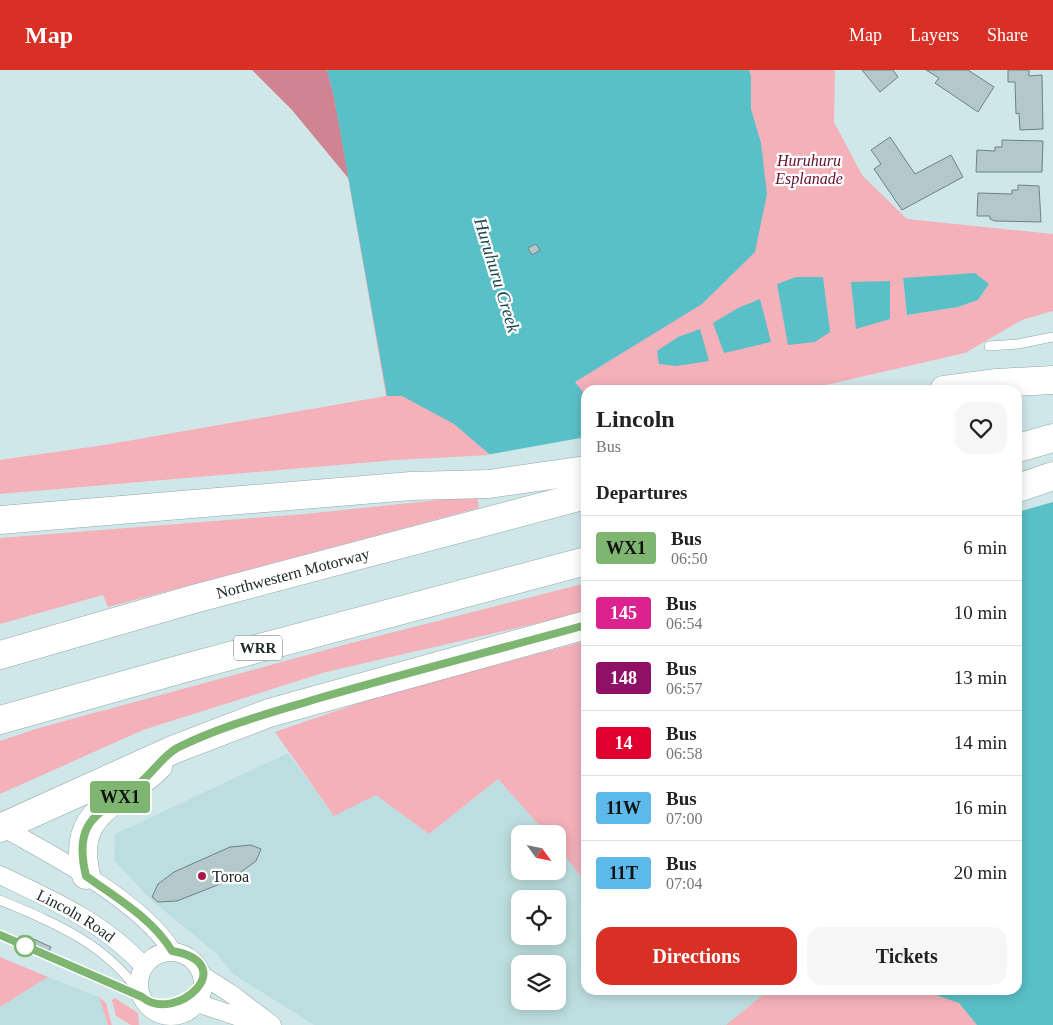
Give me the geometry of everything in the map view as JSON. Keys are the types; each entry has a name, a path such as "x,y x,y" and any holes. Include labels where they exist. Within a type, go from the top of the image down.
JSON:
{"highway":[{"path":"982,385 1053,381"},
{"path":"1022,390 1053,381"},
{"path":"1022,447 1053,438"},
{"path":"0,520 411,486 489,484 581,471"},
{"path":"1022,487 1053,476"},
{"name":"Northwestern Motorway","path":"0,655 194,599 581,496"},
{"name":"WRR","path":"0,720 185,668 581,562"},
{"path":"1,828 175,749 269,713 581,626"},
{"path":"86,876 81,848 86,830 95,816 140,783 175,749"}],"street":[{"name":"Lincoln Road","path":"1,828 86,876 148,922 166,941 172,951"},
{"name":"Lincoln Road","path":"0,875 97,924 117,939 144,966"},
{"path":"151,1025 139,979 144,966 156,955 172,951 191,958 199,967 203,976 204,986 190,1013"},
{"path":"203,976 230,993 272,1025"},
{"path":"144,1000 156,1012 164,1015 190,1013 263,1025"}],"lane":[{"path":"990,346 1018,344 1053,337"},
{"name":"Lincoln Road","path":"0,900 52,922 98,949 123,970 144,1000"},
{"path":"0,935 144,1000"}],"shaded area":[{"path":"252,70 327,70 334,97 349,179 292,110"},
{"path":"288,753 334,816 376,795 429,834 498,779 539,825 511,825 511,880 566,880 566,857 581,877 581,995 763,995 726,1025 314,1025 233,974 216,953 152,901 114,860 115,834"},
{"path":"48,977 99,997 108,1025 0,1025 0,1007"}],"green space":[{"path":"327,70 490,455 396,460 0,494 0,460 104,445 386,396 334,97"},
{"name":"Huruhuru Esplanade","path":"472,70 835,70 834,122 862,175 907,219 1053,234 1053,311 1022,320 965,353 826,385 581,385 581,390 574,382","holes":["903,278 989,284 978,300 958,307 907,315"]},
{"path":"477,496 479,508 108,607 103,595 0,624 0,538 305,514"},
{"path":"581,584 581,613 326,672 143,730 0,794 0,741 39,728 351,643"},
{"path":"581,642 581,877 566,857 566,825 539,825 498,779 429,834 376,795 334,816 275,732 385,694"},
{"path":"0,957 48,977 0,1007"},
{"path":"1022,994 1053,1025 726,1025 763,995"},
{"path":"99,997 106,1003 112,1025 108,1025"},
{"path":"115,998 138,1013 139,1025 131,1025 116,1016 112,1000"}],"water":[{"name":"Huruhuru Creek","path":"327,70 749,70 751,76 751,109 761,143 767,194 755,252 702,304 575,382 581,390 581,554 535,493 454,424 402,396 387,396 334,97"},
{"path":"975,273 989,284 978,300 958,307 907,315 903,278"},
{"path":"796,277 823,277 830,332 815,342 788,345 777,284"},
{"path":"890,281 890,319 856,329 851,282"},
{"path":"760,299 771,342 724,353 713,323 738,308"},
{"path":"700,329 709,361 677,366 659,364 657,351 678,337"},
{"path":"1053,502 1053,1025 977,1025 959,1003 936,995 1022,995 1022,511"}],"pier":[{"path":"581,438 581,558 532,494 486,455"}],"building":[{"path":"862,70 893,70 898,77 880,92"},
{"path":"926,70 968,70 994,87 978,112 935,83 939,78"},
{"path":"1008,70 1029,70 1029,76 1042,75 1043,129 1020,130 1019,113 1016,114 1015,82 1008,82"},
{"path":"890,137 915,174 951,155 963,177 902,210 874,169 881,164 871,150"},
{"path":"1002,140 1043,141 1042,172 976,172 977,150 995,151 995,147 1002,147"},
{"path":"1018,185 1039,186 1041,222 995,221 990,219 990,216 977,216 978,193 1012,194 1012,190 1018,190"},
{"path":"536,244 540,250 532,255 528,248"},
{"name":"Toroa","path":"251,845 261,849 256,861 230,880 177,901 158,902 152,897 158,884 174,872 230,847"},
{"path":"29,937 51,947 48,953 26,943"}],"bus line":[{"name":"WX1","path":"0,935 142,997 150,1008 156,1012 173,1016 190,1010 197,1003 204,986 203,976 196,962 182,953 172,951 166,941 148,922 86,876 81,848 86,830 95,816 140,783 175,749 224,729 269,713 581,626"}],"place":[{"name":"Toroa","path":"202,876"}]}
